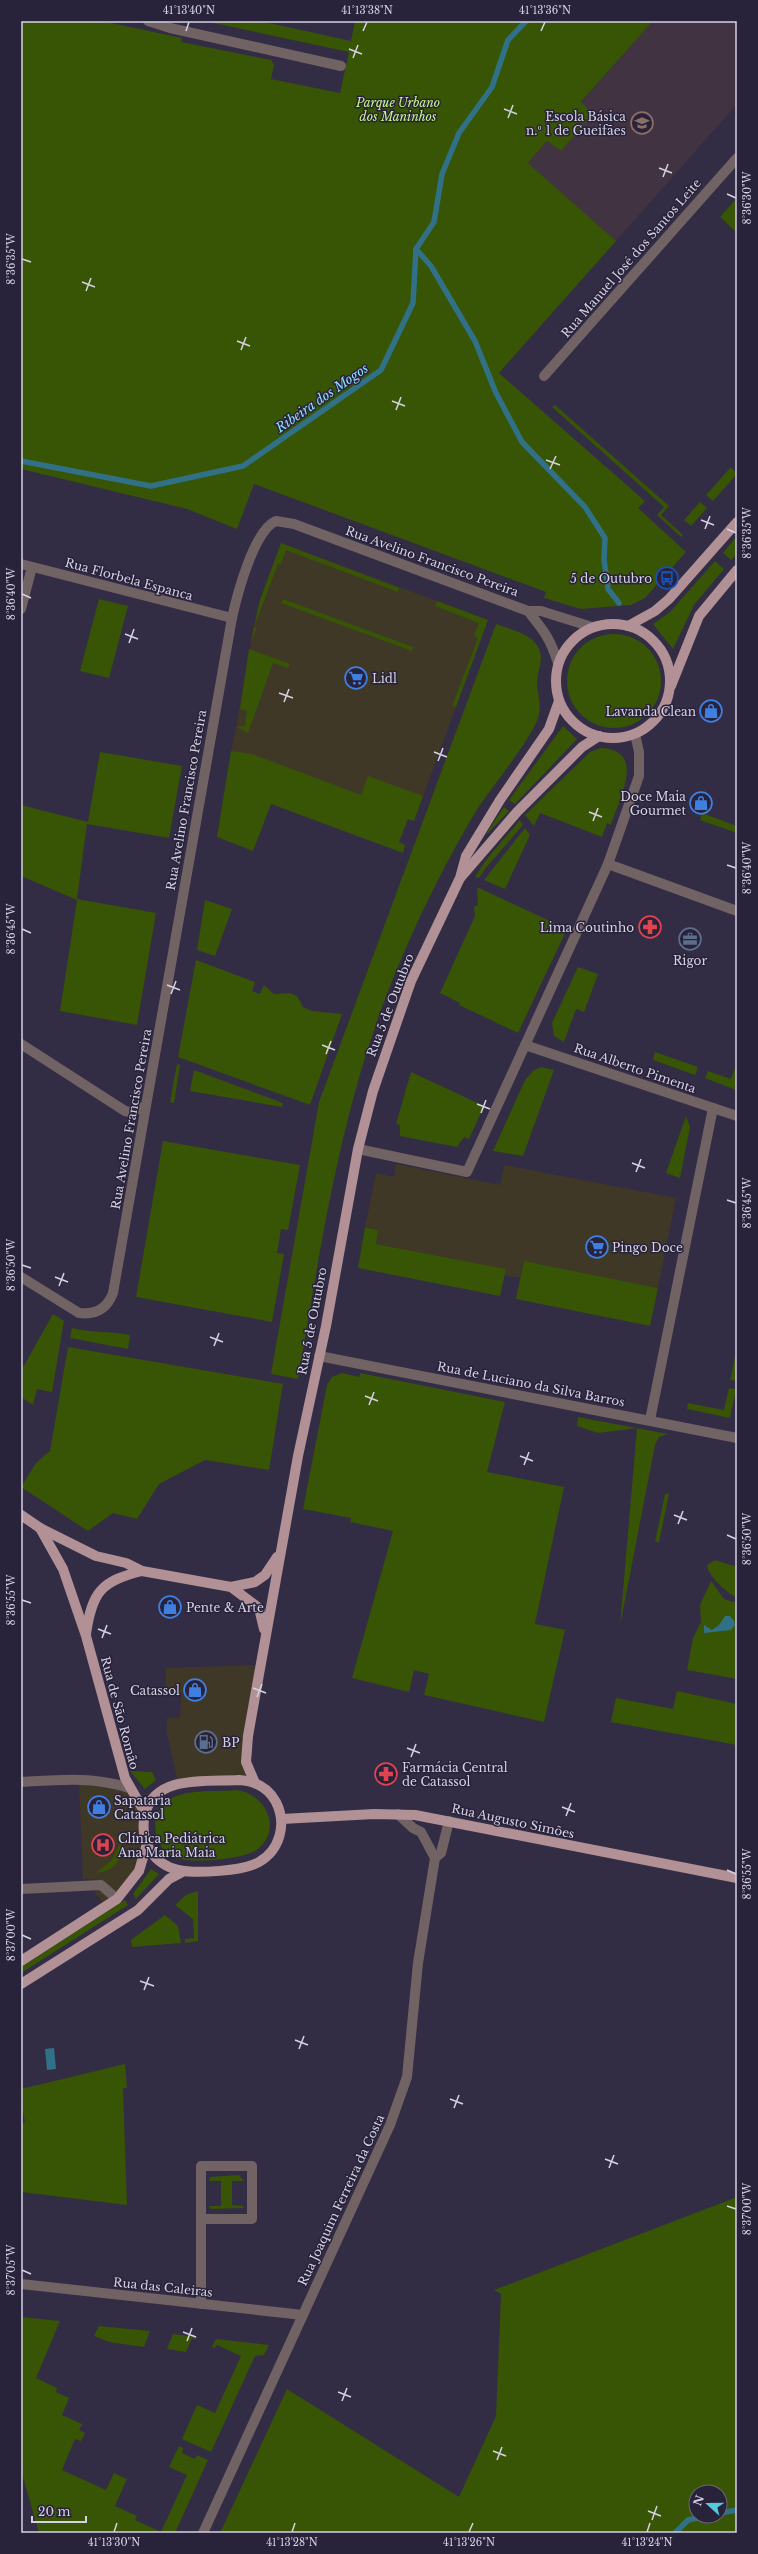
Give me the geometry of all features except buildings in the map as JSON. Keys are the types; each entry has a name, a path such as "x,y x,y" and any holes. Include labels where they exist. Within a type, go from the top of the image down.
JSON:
{"main road":[{"path":"628,626 655,611 666,602 737,522"},
{"name":"Rua 5 de Outubro","path":"668,695 670,677 662,652 648,636 628,626 610,624 592,627 571,641 558,663 556,682 559,701 574,723 599,736 617,738 635,734 652,723 664,707 699,616 737,570"},
{"name":"Rua 5 de Outubro","path":"255,1783 248,1768 246,1748 279,1554 319,1356 358,1149 373,1091 397,1017 426,946 460,878 466,856 500,800 549,729 559,701"},
{"name":"Rua 5 de Outubro","path":"460,878 517,812 582,747 599,736"},
{"name":"Rua de São Romão","path":"21,1515 40,1528 63,1569 86,1636 121,1765 129,1788 145,1812"},
{"path":"40,1528 96,1556 126,1563 142,1571 231,1587 254,1582 265,1576 279,1554"},
{"path":"86,1636 91,1607 97,1593 114,1579 142,1571"},
{"path":"231,1587 251,1600 259,1608 263,1622 264,1643"},
{"path":"239,1780 255,1783 275,1800 282,1819 281,1834 276,1844 259,1863 243,1868 184,1871 166,1866 159,1861 147,1844 143,1822 145,1812 158,1792 170,1786 186,1783 239,1780"},
{"name":"Rua Augusto Simões","path":"282,1819 398,1814 449,1821 737,1878"},
{"path":"21,1961 117,1899 139,1871 147,1844"},
{"path":"21,1984 138,1910 169,1879 184,1871"}],"street":[{"path":"148,21 161,22 170,28 341,66"},
{"name":"Rua Manuel José dos Santos Leite","path":"544,376 737,158"},
{"name":"Rua Avelino Francisco Pereira","path":"21,1277 79,1313 88,1314 103,1309 111,1299 232,618 256,544 269,525 276,521 294,524 528,611 541,611 592,627"},
{"name":"Rua Florbela Espanca","path":"21,564 232,618"},
{"path":"21,609 32,567"},
{"name":"Rua Avelino Francisco Pereira","path":"528,611 551,640 558,663"},
{"path":"358,1149 467,1172 608,864 639,776 639,752 635,734"},
{"path":"608,864 737,912"},
{"path":"21,1044 125,1111 130,1112 146,1106"},
{"name":"Rua Alberto Pimenta","path":"525,1045 737,1116"},
{"path":"650,1420 713,1108"},
{"name":"Rua de Luciano da Silva Barros","path":"319,1356 737,1438"},
{"path":"21,1782 91,1780 118,1784 129,1788"},
{"path":"398,1814 413,1828 421,1832 435,1858"},
{"name":"Rua Joaquim Ferreira da Costa","path":"203,2533 403,2093 409,2061 419,1956 435,1858 441,1853 449,1821"},
{"path":"21,1889 101,1885 117,1899"},
{"path":"201,2219 252,2219 252,2166 201,2166 201,2219 201,2304"},
{"name":"Rua das Caleiras","path":"21,2284 303,2315"}],"shaded area":[{"name":"Escola Básica n.º 1 de Gueifães","path":"653,21 737,21 737,104 616,241 528,163"},
{"name":"Lidl","path":"281,543 488,620 414,821 231,754 257,610"},
{"path":"396,1164 500,1185 504,1165 676,1198 658,1288 524,1261 521,1278 504,1275 505,1269 376,1244 378,1230 365,1227 376,1173 394,1177"},
{"path":"259,1665 244,1748 252,1780 178,1783 167,1733 167,1718 180,1718 181,1694 166,1694 166,1668"},
{"path":"79,1782 128,1789 142,1812 144,1842 138,1870 104,1905 95,1892 94,1879 83,1879"}],"green space":[{"name":"Parque Urbano dos Maninhos","path":"21,21 102,21 182,38 181,42 271,60 274,64 271,79 340,93 349,52 204,21 260,21 351,41 355,21 653,21 581,102 593,114 561,151 547,141 528,163 616,241 499,373 645,501 638,508 686,552 645,598 631,605 581,609 544,598 546,592 254,484 237,529 187,509 21,469"},
{"path":"737,198 737,233 720,217"},
{"path":"555,405 669,506 661,515 683,535 681,537 657,515 664,507 552,407"},
{"path":"731,467 737,474 713,501 706,495"},
{"path":"700,502 707,508 691,526 684,520"},
{"path":"737,536 737,554 731,560 723,553"},
{"path":"281,543 399,588 398,592 286,550 281,564 278,564 254,627 260,600"},
{"path":"715,561 724,569 694,605 673,649 653,624 670,612"},
{"path":"99,599 128,606 109,678 80,671"},
{"path":"283,599 413,647 412,651 281,603"},
{"path":"437,601 488,620 456,707 452,706 478,638 474,636 479,623 435,606"},
{"path":"496,624 526,635 537,645 541,660 537,678 540,703 539,714 522,746 478,808 457,844 428,900 402,957 364,1060 350,1112 326,1218 298,1379 271,1374 319,1102"},
{"path":"254,627 257,628 251,641"},
{"path":"614,634 632,637 647,648 658,663 661,681 658,699 647,714 632,725 614,728 596,725 581,714 570,699 567,681 570,663 581,648 596,637"},
{"path":"249,649 290,664 288,668 273,663 248,733 237,727 245,726 247,711 240,709"},
{"path":"563,726 577,739 515,804 509,800"},
{"path":"601,748 615,751 623,757 626,766 626,778 619,802 611,825 607,823 602,837 540,813 534,826 525,815 590,752"},
{"path":"231,751 252,754 361,795 368,776 423,796 414,821 408,819 399,842 405,845 403,853 271,804 253,851 217,837"},
{"path":"100,752 182,766 169,838 87,824 77,899 156,913 137,1025 60,1011 77,900 21,876 21,805 88,822"},
{"path":"504,807 509,811 487,834 487,832"},
{"path":"702,813 737,826 737,833 700,820"},
{"path":"520,820 523,825 479,878 475,877 486,860"},
{"path":"525,828 530,835 505,889 484,880"},
{"path":"477,887 567,929 518,1033 459,1005 460,1003 440,993 475,916 474,907 478,905"},
{"path":"205,900 232,909 215,956 197,950"},
{"path":"196,960 255,982 252,991 260,994 264,985 274,994 290,993 297,996 303,1007 312,1011 342,1014 310,1105 178,1057"},
{"path":"578,967 598,974 584,1012 576,1009 564,1042 554,1036 552,1023"},
{"path":"655,1052 698,1067 695,1075 653,1060"},
{"path":"737,1063 736,1090 705,1078 708,1071 731,1079"},
{"path":"177,1064 180,1065 174,1103 170,1102"},
{"path":"541,1067 554,1070 523,1156 493,1151 525,1080 533,1071"},
{"path":"194,1070 283,1103 282,1107 190,1091"},
{"path":"411,1072 484,1106 469,1139 464,1137 457,1147 400,1136 400,1125 396,1124"},
{"path":"686,1116 690,1127 680,1178 666,1173"},
{"path":"163,1141 300,1165 288,1230 281,1229 277,1253 284,1254 272,1322 136,1297"},
{"path":"365,1227 378,1230 376,1244 506,1269 500,1296 358,1268"},
{"path":"524,1261 658,1288 650,1326 516,1299"},
{"path":"53,1314 64,1321 52,1392 37,1389 33,1405 21,1397 21,1371"},
{"path":"72,1328 130,1335 128,1349 70,1338"},
{"path":"68,1347 283,1384 269,1470 205,1460 159,1484 137,1519 113,1513 88,1531 21,1487 36,1463 50,1451"},
{"path":"737,1347 737,1381 730,1380"},
{"path":"342,1373 359,1377 360,1373 505,1402 487,1472 564,1487 535,1624 565,1630 544,1722 424,1695 429,1674 414,1670 409,1692 352,1678 393,1531 350,1522 351,1518 303,1509 327,1385 332,1377"},
{"path":"729,1388 736,1389 730,1418 687,1409 688,1403 724,1410"},
{"path":"578,1417 637,1428 598,1433 577,1426"},
{"path":"637,1428 668,1434 659,1437 655,1445 620,1626"},
{"path":"665,1494 669,1494 659,1542 655,1542"},
{"path":"715,1560 737,1567 737,1598 710,1574 707,1565"},
{"path":"711,1581 724,1599 737,1603 737,1679 687,1670 693,1638 701,1622 700,1605"},
{"path":"677,1691 737,1704 737,1745 611,1722 616,1698 673,1709"},
{"path":"130,1771 152,1772 156,1780 145,1789"},
{"path":"236,1790 255,1798 262,1804 267,1813 270,1822 269,1831 265,1841 258,1849 232,1858 198,1861 175,1857 167,1853 161,1846 156,1832 156,1817 161,1807 169,1800 179,1795 202,1791"},
{"path":"121,1841 121,1854 117,1863 108,1870 96,1873 112,1860"},
{"path":"151,1869 159,1874 136,1899 133,1894"},
{"path":"198,1891 198,1941 185,1943 185,1939 194,1938 193,1919 175,1905 186,1895"},
{"path":"125,1900 128,1905 21,1973 21,1967"},
{"path":"165,1915 178,1926 181,1943 132,1947 131,1940"},
{"path":"125,2064 127,2088 123,2088 127,2205 21,2192 21,2125 25,2122 21,2102 21,2089"},
{"path":"239,2175 244,2181 232,2181 232,2205 244,2206 243,2208 211,2209 209,2206 221,2206 221,2181 209,2181 210,2177"},
{"path":"737,2197 737,2533 220,2533 287,2389 459,2497 496,2416 501,2294 494,2290"},
{"path":"21,2317 60,2321 36,2378 57,2388 56,2392 69,2398 62,2415 82,2424 79,2430 85,2433 81,2441 75,2439 62,2470 106,2490 114,2473 127,2479 115,2506 137,2516 135,2520 161,2532 187,2475 169,2467 179,2446 183,2448 182,2453 195,2459 197,2455 208,2460 175,2533 39,2533 21,2470"},
{"path":"99,2326 150,2331 144,2347 109,2342 94,2336"},
{"path":"173,2334 198,2337 195,2339 192,2338 186,2352 167,2349"},
{"path":"216,2339 269,2345 264,2355 255,2356 211,2452 182,2439 197,2405 215,2413 241,2356 217,2345 215,2348 212,2347"}],"water":[{"path":"725,1616 730,1616 734,1621 735,1625 731,1630 704,1633 704,1625 712,1630 719,1625"},
{"path":"54,2048 56,2069 47,2070 45,2049"}],"waterway":[{"name":"Ribeira dos Mogos","path":"21,461 151,486 243,466 381,370 413,303 416,249 434,222 442,174 459,133 492,87 508,40 526,21"},
{"path":"416,249 431,266 475,341 496,393 522,442 585,507 605,538 604,559 608,589 619,603"},
{"path":"728,2512 737,2510"},
{"path":"675,2533 688,2520"}],"place":[{"name":"Escola Básica n.º 1 de Gueifães","path":"642,123"},
{"name":"5 de Outubro","path":"667,578"},
{"name":"Lidl","path":"356,678"},
{"name":"Lavanda Clean","path":"711,711"},
{"name":"Doce Maia Gourmet","path":"701,803"},
{"name":"Lima Coutinho","path":"650,927"},
{"name":"Rigor","path":"690,939"},
{"name":"Pingo Doce","path":"597,1247"},
{"name":"Pente & Arte","path":"170,1607"},
{"name":"Catassol","path":"195,1690"},
{"name":"BP","path":"206,1742"},
{"name":"Farmácia Central de Catassol","path":"386,1774"},
{"name":"Sapataria Catassol","path":"99,1807"},
{"name":"Clínica Pediátrica Ana Maria Maia","path":"103,1845"}]}
